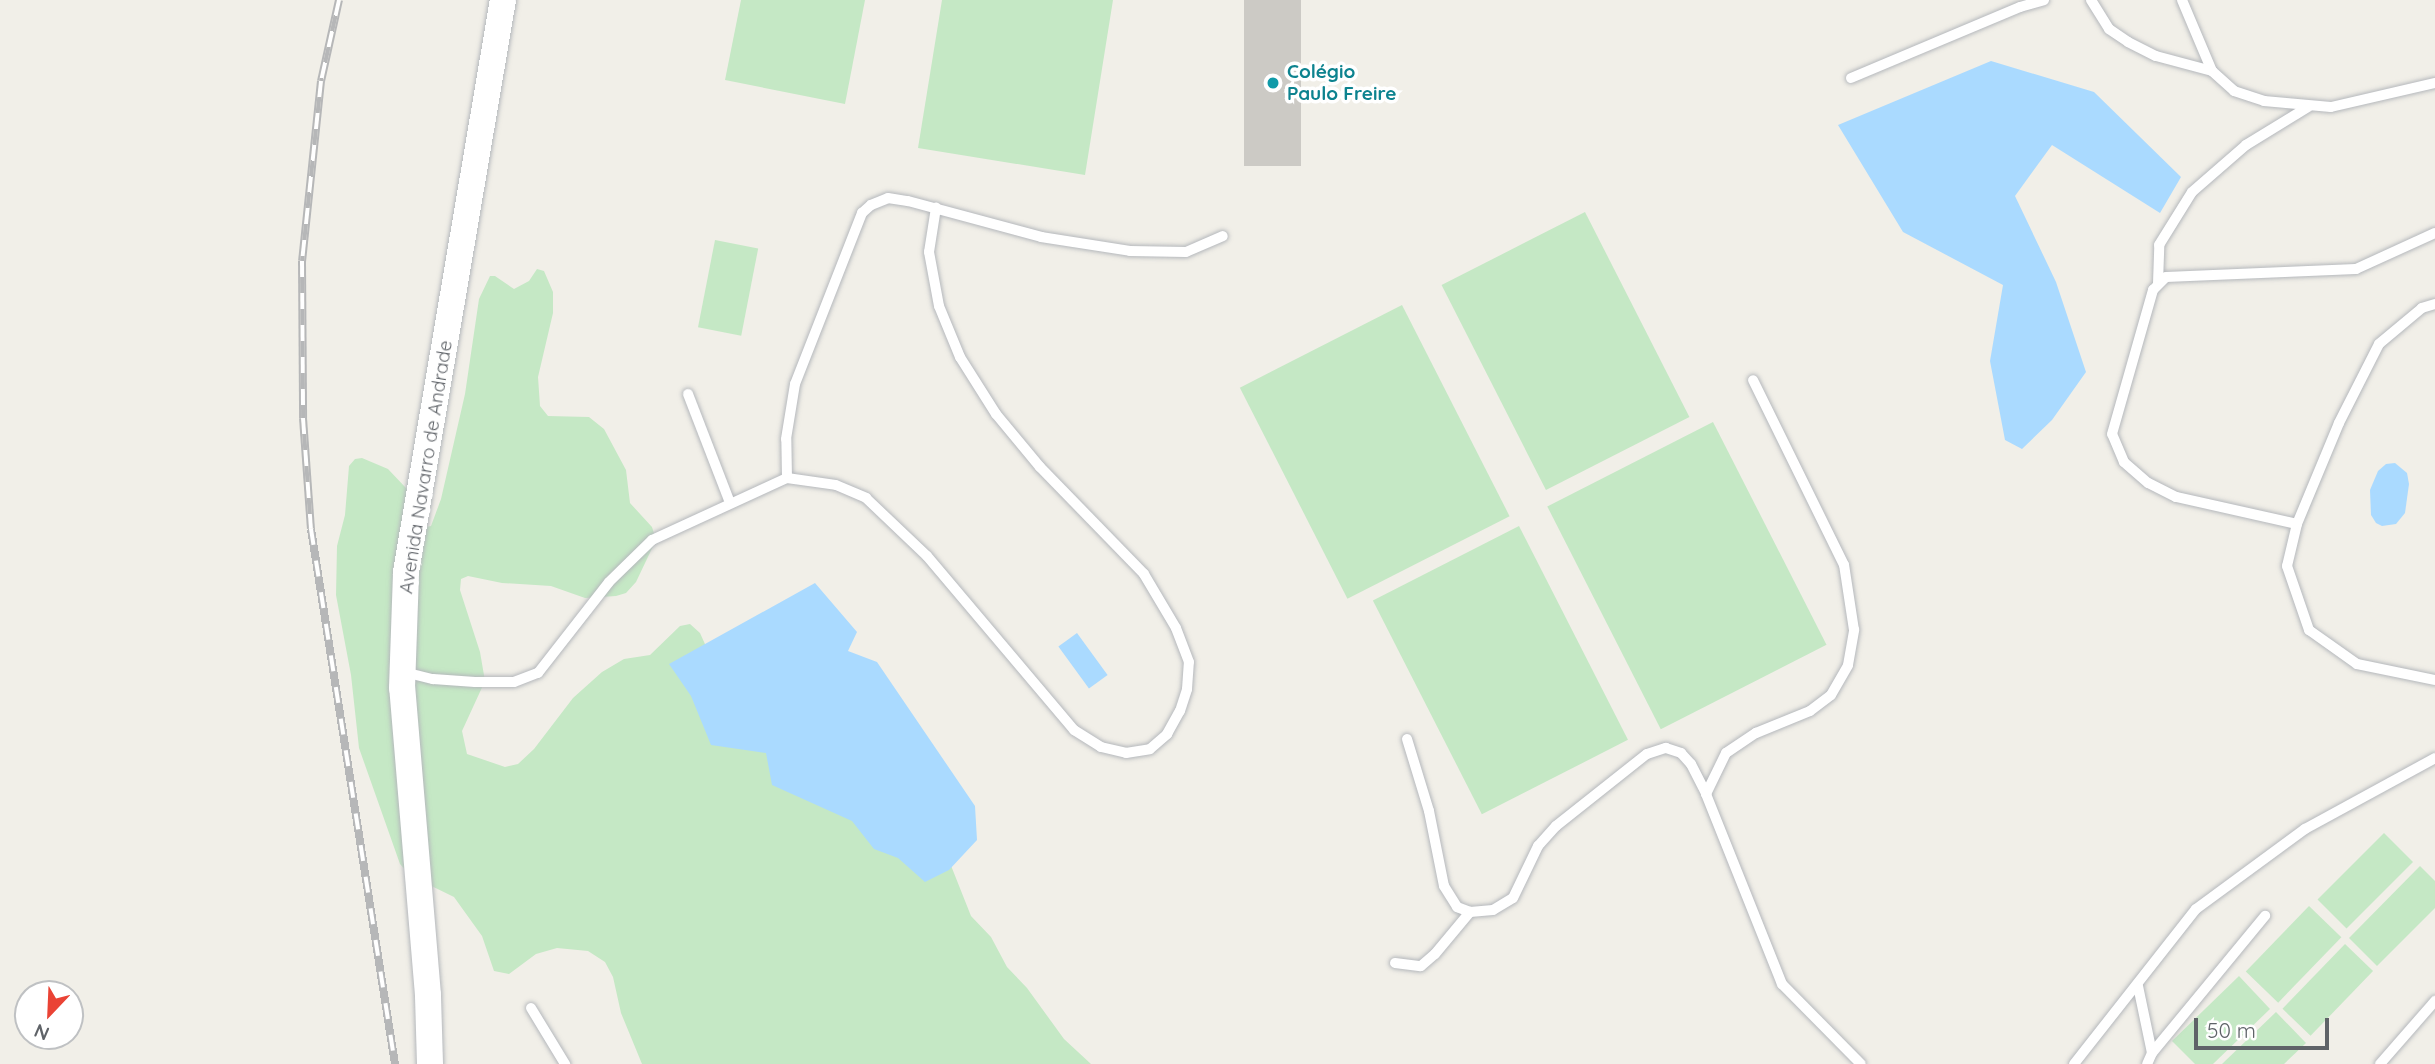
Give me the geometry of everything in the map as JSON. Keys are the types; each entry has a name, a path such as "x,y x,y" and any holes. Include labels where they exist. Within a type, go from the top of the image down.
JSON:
{"street":[{"name":"Avenida Navarro de Andrade","path":"430,1064 428,995 402,672 406,572 503,0"}],"lane":[{"path":"1851,78 2020,6 2044,0"},
{"path":"2091,0 2109,29 2128,42 2167,60 2212,71"},
{"path":"2182,0 2212,71 2234,91 2264,101 2331,107 2435,83"},
{"path":"2158,283 2159,244 2192,192 2246,145 2308,107"},
{"path":"787,478 786,439 795,383 862,213 871,205 888,198 936,208 1041,237 1130,251 1186,252 1223,236"},
{"path":"402,672 433,680 475,682 514,682 538,673 609,582 652,540 787,478 836,485 866,498 927,556 1074,730 1101,747 1126,753 1150,749 1167,734 1180,711 1187,689 1189,662 1176,628 1144,574 1040,467 996,414 960,357 939,306 929,252 936,208"},
{"path":"2297,524 2176,496 2148,483 2124,462 2112,434 2153,290 2166,277 2356,269 2435,233"},
{"path":"2435,304 2422,308 2379,344 2339,423 2297,524 2287,566 2309,629 2357,664 2435,680"},
{"path":"1706,794 1726,753 1756,733 1810,711 1831,695 1848,665 1854,630 1843,565 1753,380"},
{"path":"688,394 730,503"},
{"path":"1407,739 1429,811 1444,886 1457,907 1470,912 1493,910 1513,898 1538,846 1556,826 1647,754 1667,748 1681,752 1691,764 1706,794 1782,984 1861,1064"},
{"path":"2074,1064 2196,909 2305,829 2435,758"},
{"path":"1395,962 1421,966 1435,954 1470,912"},
{"path":"2147,1064 2152,1053 2264,916"},
{"path":"2138,986 2152,1053"},
{"path":"2380,1064 2435,1001"},
{"path":"531,1008 565,1064"}],"green space":[{"path":"741,0 865,0 845,104 725,80"},
{"path":"942,0 1113,0 1085,175 918,148"},
{"path":"1585,212 1689,417 1546,490 1442,285"},
{"path":"715,240 758,248 741,336 698,327"},
{"path":"537,269 544,271 553,292 553,313 538,377 540,406 548,416 589,417 604,429 626,470 630,503 652,527 656,540 636,582 626,593 616,596 585,598 551,586 502,583 468,576 461,579 460,590 480,652 485,681 462,731 467,754 505,767 518,764 534,749 573,698 602,672 624,659 650,655 680,626 690,624 700,633 718,673 948,858 971,916 991,937 1007,967 1027,988 1064,1039 1091,1064 642,1064 621,1013 613,977 605,962 588,951 557,948 536,954 509,974 494,971 482,936 454,897 411,876 400,864 359,748 351,675 336,595 337,546 345,515 349,466 355,459 362,458 388,469 406,488 421,522 426,527 431,526 441,499 465,394 479,299 490,276 495,276 514,289 529,281"},
{"path":"1402,305 1510,516 1347,599 1240,388"},
{"path":"1713,422 1826,645 1661,729 1547,506"},
{"path":"1519,526 1628,740 1482,814 1373,600"},
{"path":"2384,833 2413,862 2347,928 2318,899"},
{"path":"2420,866 2435,881 2435,908 2377,966 2349,938"},
{"path":"2309,906 2341,937 2278,1003 2246,971"},
{"path":"2345,944 2373,971 2311,1036 2282,1009"},
{"path":"2239,976 2270,1009 2213,1064 2195,1064 2172,1041"},
{"path":"2276,1012 2306,1043 2284,1064 2222,1064"}],"water":[{"path":"1991,61 2094,92 2181,177 2160,213 2052,145 2015,196 2056,282 2086,372 2052,420 2022,449 2005,440 1990,361 2003,285 1903,232 1838,125"},
{"path":"2395,463 2407,473 2409,484 2405,513 2396,524 2382,526 2376,523 2371,515 2370,490 2378,471 2386,464"},
{"path":"815,583 857,632 848,651 877,662 975,806 977,840 949,870 925,882 898,858 874,849 852,821 772,785 766,753 711,745 691,696 669,664"},
{"path":"1077,633 1108,675 1089,689 1058,647"}],"building":[{"name":"Colégio Paulo Freire","path":"1244,0 1301,0 1301,166 1244,166"}],"railway":[{"path":"339,0 321,81 302,261 303,418 311,529 395,1064"}],"place":[{"name":"Colégio Paulo Freire","path":"1273,83"}]}
